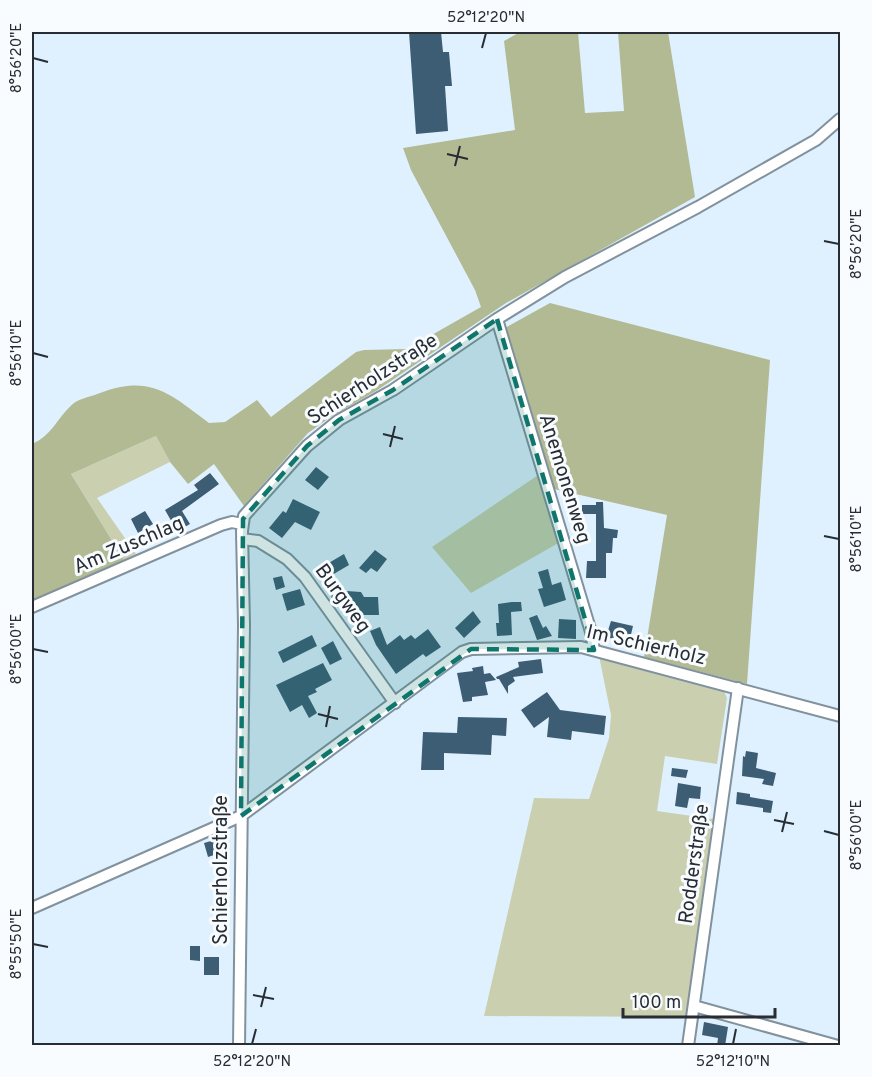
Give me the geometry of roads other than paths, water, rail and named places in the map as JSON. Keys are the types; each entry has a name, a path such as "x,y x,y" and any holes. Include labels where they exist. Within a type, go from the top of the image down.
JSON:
{"street":[{"name":"Schierholzstraße","path":"239,1046 244,625 242,524 244,516 307,446 339,420 393,390 497,319 565,277 698,207 816,140 840,119"},
{"name":"Anemonenweg","path":"497,319 591,632 594,650"},
{"name":"Am Zuschlag","path":"32,607 222,525 232,522 242,524"},
{"name":"Burgweg","path":"242,539 258,541 287,559 306,577 395,703"},
{"name":"Im Schierholz","path":"32,908 241,816 462,652 471,649 582,647 840,716"},
{"name":"Rodderstraße","path":"688,1046 738,688"},
{"path":"694,1006 838,1046"}]}
